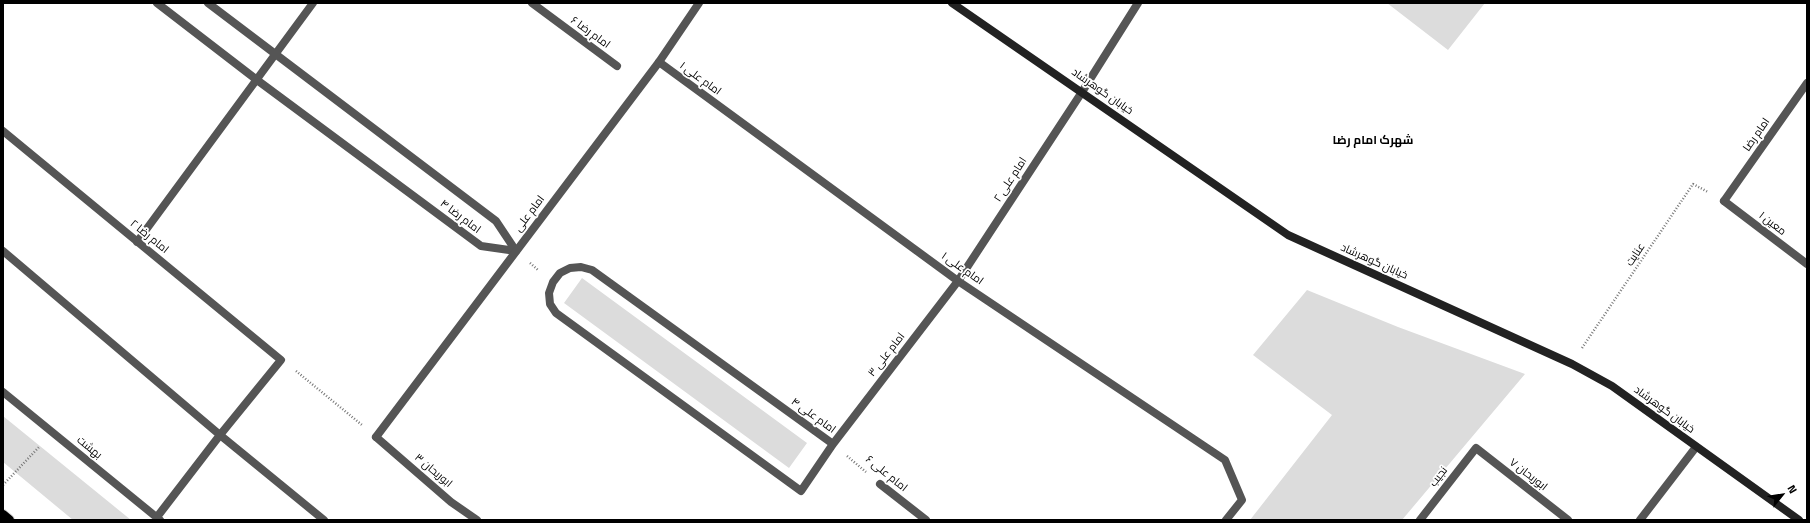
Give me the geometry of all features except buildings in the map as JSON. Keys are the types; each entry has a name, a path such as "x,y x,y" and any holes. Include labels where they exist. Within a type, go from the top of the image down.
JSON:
{"main road":[{"name":"خیابان گوهرشاد","path":"952,3 1288,235 1572,364 1612,386 1799,520"},
{"path":"3,516 9,520"}],"street":[{"name":"امام رضا ۴","path":"157,3 257,80 481,246 516,251"},
{"name":"امام رضا ۴","path":"208,3 496,221 516,251"},
{"path":"137,242 312,3"},
{"name":"امام رضا ۶","path":"532,3 616,66"},
{"name":"امام علی","path":"376,437 659,62 699,3"},
{"name":"امام علی ۲","path":"958,281 1082,92 1138,3"},
{"name":"امام علی ۱","path":"659,62 958,281 1225,460 1242,500 1226,520"},
{"name":"امام رضا","path":"1724,201 1807,83"},
{"name":"امام رضا ۲","path":"3,131 281,360"},
{"name":"معین ۱","path":"1724,201 1807,264"},
{"path":"3,251 220,435 324,520"},
{"name":"امام علی ۴","path":"581,267 592,270 833,444 801,491 556,313 550,304 549,293 553,282 560,273 570,268 581,267"},
{"name":"امام علی ۳","path":"833,444 958,281"},
{"path":"159,519 220,435 281,360"},
{"name":"بهشت","path":"3,392 159,519"},
{"name":"ابوریحان ۳","path":"376,437 451,502 476,520"},
{"path":"1640,520 1696,446"},
{"name":"نجیب","path":"1420,520 1476,448"},
{"name":"ابوریحان ۷","path":"1476,448 1568,520"},
{"name":"امام علی ۶","path":"880,484 926,520"}],"path":[{"name":"عنایت","path":"1572,364 1693,184 1724,201"},
{"path":"516,251 553,282"},
{"path":"281,360 376,437"},
{"path":"3,485 52,432"},
{"name":"امام علی ۶","path":"833,444 880,484"}],"shaded area":[{"path":"1387,3 1485,3 1448,50"},
{"path":"582,278 807,443 789,468 564,303"},
{"path":"1307,290 1398,327 1525,374 1402,520 1250,520 1332,415 1253,355"},
{"path":"3,416 131,520 73,520 3,462"}],"district":[{"name":"شهرک امام رضا","path":"1373,141"}]}
